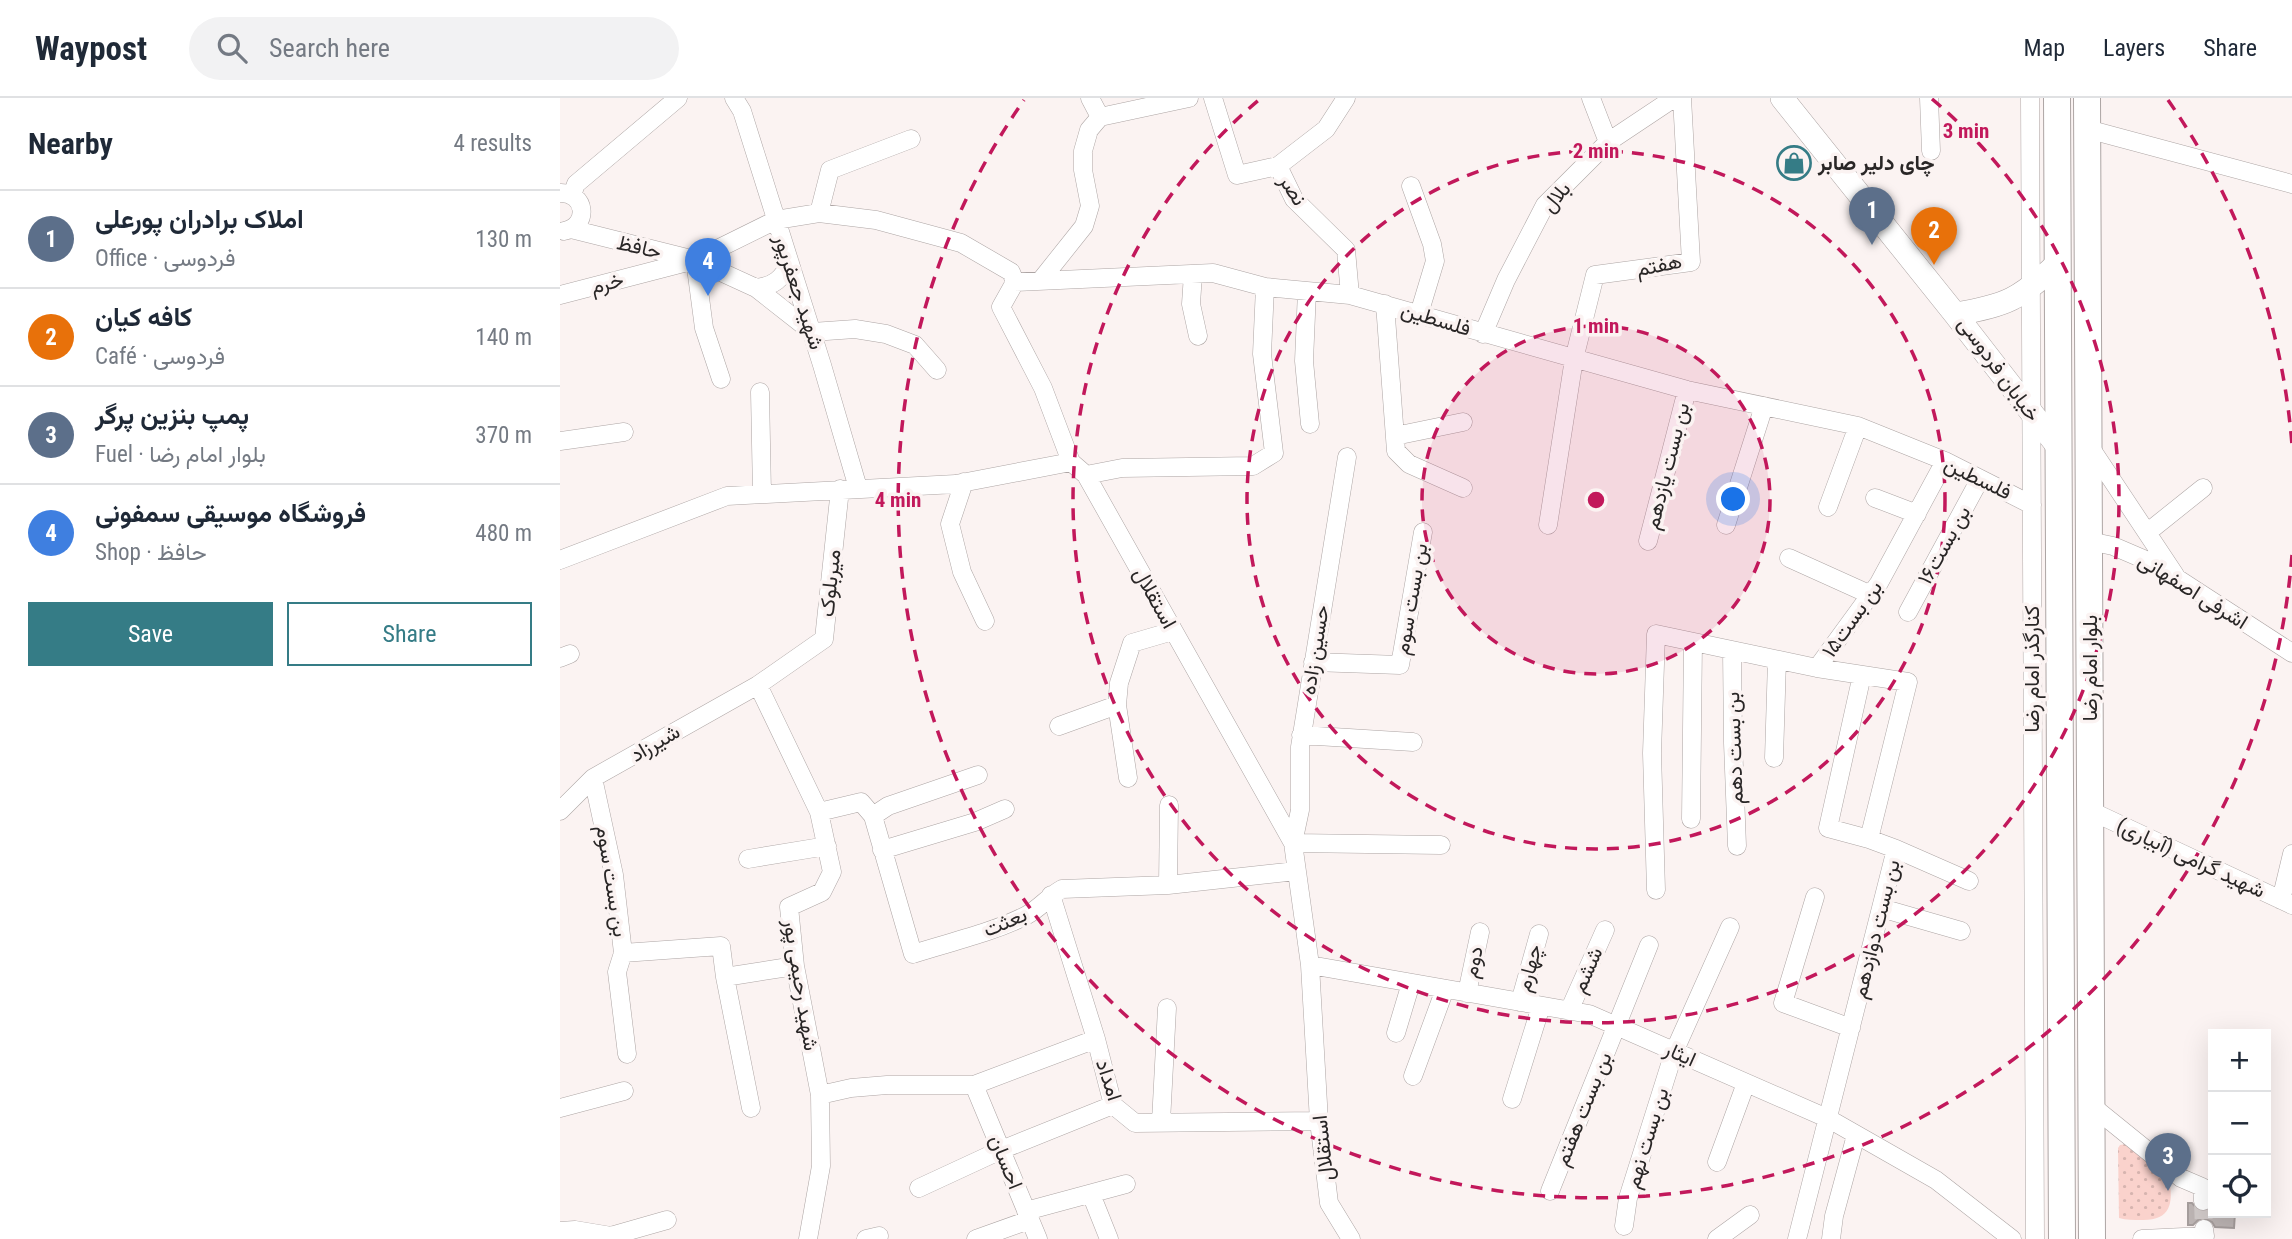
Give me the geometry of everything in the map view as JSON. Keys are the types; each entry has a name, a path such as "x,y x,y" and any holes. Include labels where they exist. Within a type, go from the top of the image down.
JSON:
{"highway":[{"name":"بلوار امام رضا","path":"2057,98 2062,1239"},
{"name":"بلوار امام رضا","path":"2087,98 2092,1239"}],"main road":[{"path":"1782,98 1955,314"},
{"name":"خیابان فردوسی","path":"2058,262 2031,289 2010,300 1988,309 1955,314 2059,448"}],"street":[{"path":"565,230 576,226 583,215 581,203 566,194 678,98"},
{"path":"1090,98 1100,117"},
{"path":"1041,281 1084,226 1090,206 1083,170 1083,151 1089,130 1100,117 1189,98"},
{"path":"1213,98 1237,175 1278,166"},
{"name":"نصر","path":"1346,98 1326,129 1278,166 1294,199 1346,250 1350,295"},
{"path":"1591,98 1608,142"},
{"name":"بلال","path":"1483,334 1545,205 1608,142 1674,98"},
{"name":"هفتم","path":"1574,359 1595,275 1691,262 1682,98"},
{"path":"1929,98 1931,151"},
{"name":"کنارگذر امام رضا","path":"2030,98 2035,1239"},
{"name":"شهید جعفرپور","path":"740,100 812,332 849,489"},
{"path":"2087,129 2292,184"},
{"path":"819,213 830,170 911,139"},
{"path":"1411,186 1432,244 1435,261 1419,314"},
{"name":"خرم","path":"560,295 695,260 776,220 819,213 876,220 961,243 1011,272 1015,282"},
{"name":"حافظ","path":"565,230 695,260 756,288 812,332"},
{"path":"695,260 704,328 721,379"},
{"path":"756,288 778,281 790,263"},
{"name":"فلسطین","path":"1015,282 1213,272 1265,287 1350,295 1687,390 1858,426 1945,461 2032,505"},
{"path":"1193,274 1191,304 1198,336"},
{"path":"560,561 727,496 964,482 1071,462 1043,388 1001,307 1015,282"},
{"path":"1086,475 1122,468 1252,466 1274,453 1262,354 1265,287"},
{"path":"1307,291 1304,361 1310,424"},
{"path":"1385,304 1396,451 1409,464 1463,488"},
{"path":"812,332 855,330 886,334 915,345 937,370"},
{"path":"1548,525 1574,359"},
{"name":"بن بست یازدهم","path":"1648,541 1687,390"},
{"path":"760,392 762,494"},
{"path":"1726,525 1763,406"},
{"path":"1395,436 1463,422"},
{"path":"1828,507 1858,426"},
{"path":"560,441 624,432"},
{"path":"2090,447 2179,580"},
{"name":"حسین زاده","path":"1293,843 1300,810 1301,736 1347,457"},
{"name":"بن بست۱۵","path":"1656,890 1651,753 1656,634 1817,668 1871,595 1945,461"},
{"name":"استقلال","path":"1071,462 1086,475 1293,843 1310,965 1319,1121 1329,1203 1351,1239"},
{"name":"بن بست۱۶","path":"1908,612 1980,479"},
{"path":"964,482 950,524 962,572 985,621"},
{"path":"2148,533 2203,488"},
{"name":"میربلوک","path":"758,685 824,639 849,489"},
{"path":"1875,498 1917,514"},
{"name":"بن بست سوم","path":"1313,662 1400,665 1423,532"},
{"name":"اشرفی اصفهانی","path":"2089,541 2133,553 2292,653"},
{"path":"1790,558 1871,595"},
{"path":"1128,778 1117,705 1119,683 1132,643 1173,631"},
{"path":"1691,819 1693,642"},
{"name":"بن بست دهم","path":"1732,650 1732,743 1737,846"},
{"path":"1774,758 1777,660"},
{"name":"بن بست دوازدهم","path":"1797,1239 1896,849 1869,839 1908,682 1817,668"},
{"path":"1863,675 1828,828 1869,839"},
{"name":"شیرزاد","path":"560,811 593,778 758,685"},
{"name":"شهید رحیمی پور","path":"758,685 819,812 832,872 822,892 789,907 794,966 820,1095 821,1166 809,1239"},
{"path":"1059,726 1117,705"},
{"path":"1301,736 1413,741"},
{"path":"819,812 860,802 873,816 888,806 978,775"},
{"name":"بن بست سوم","path":"593,778 614,875 623,953 721,946 725,977"},
{"path":"1168,885 1169,806"},
{"path":"883,850 975,822 1004,809"},
{"name":"شهید گرامی (آبیاری)","path":"2091,811 2287,902"},
{"name":"بعثت","path":"873,816 912,954 978,934 1029,914 1062,889 1168,885 1296,871"},
{"path":"1293,843 1441,845"},
{"path":"748,859 827,846"},
{"path":"2033,847 2060,849"},
{"path":"1896,849 1969,881"},
{"path":"2287,902 2292,854"},
{"name":"امداد","path":"1051,895 1096,1039 1113,1105 1135,1123 1319,1121"},
{"path":"1815,897 1783,1003 1852,1028"},
{"path":"1881,908 1961,931"},
{"path":"1674,1052 1730,927"},
{"name":"ششم","path":"1569,1011 1605,930"},
{"name":"دوم","path":"1467,993 1480,932"},
{"name":"چهارم","path":"1520,1002 1539,934"},
{"name":"بن بست هفتم","path":"1550,1191 1649,945"},
{"path":"623,953 617,972 627,1054"},
{"name":"ایثار","path":"1310,965 1590,1014 1829,1119 1936,1180 2012,1239"},
{"path":"751,1108 725,977 794,966"},
{"path":"1396,1033 1411,983"},
{"path":"1413,1076 1445,989"},
{"path":"1513,1100 1541,1006"},
{"path":"1161,1122 1167,1008"},
{"path":"2034,1021 2062,1022"},
{"path":"820,1095 851,1088 887,1085 974,1085 1096,1039"},
{"name":"بن بست نهم","path":"1624,1226 1631,1188 1674,1052"},
{"path":"1717,1162 1746,1083"},
{"name":"احسان","path":"974,1085 1038,1239"},
{"path":"560,1108 624,1091"},
{"path":"919,1188 1000,1150 1113,1105"},
{"path":"2092,1107 2181,1178 2202,1187 2203,1201"},
{"path":"1831,1239 1834,1216 1856,1135"},
{"path":"976,1239 1028,1215 1126,1184"},
{"path":"1091,1194 1110,1239"},
{"path":"1717,1239 1750,1215"},
{"path":"560,1231 575,1230 611,1236 667,1220"},
{"path":"2142,1239 2205,1236 2204,1229"}],"shaded area":[{"path":"2126,1144 2169,1179 2170,1203 2164,1214 2158,1218 2119,1218 2118,1148"}],"building":[{"path":"2188,1203 2192,1203 2199,1211 2208,1211 2208,1218 2235,1218 2234,1228 2215,1227 2212,1222 2203,1218 2193,1225 2188,1225"}],"tunnel":[{"path":"2203,1201 2204,1229"}],"place":[{"name":"چای دلیر صابر","path":"1794,163"},
{"name":"املاک برادران پورعلی","path":"1872,245"},
{"name":"کافه کیان","path":"1934,265"},
{"name":"فروشگاه موسیقی سمفونی","path":"708,296"},
{"name":"پمپ بنزین پرگر","path":"2168,1191"}]}
